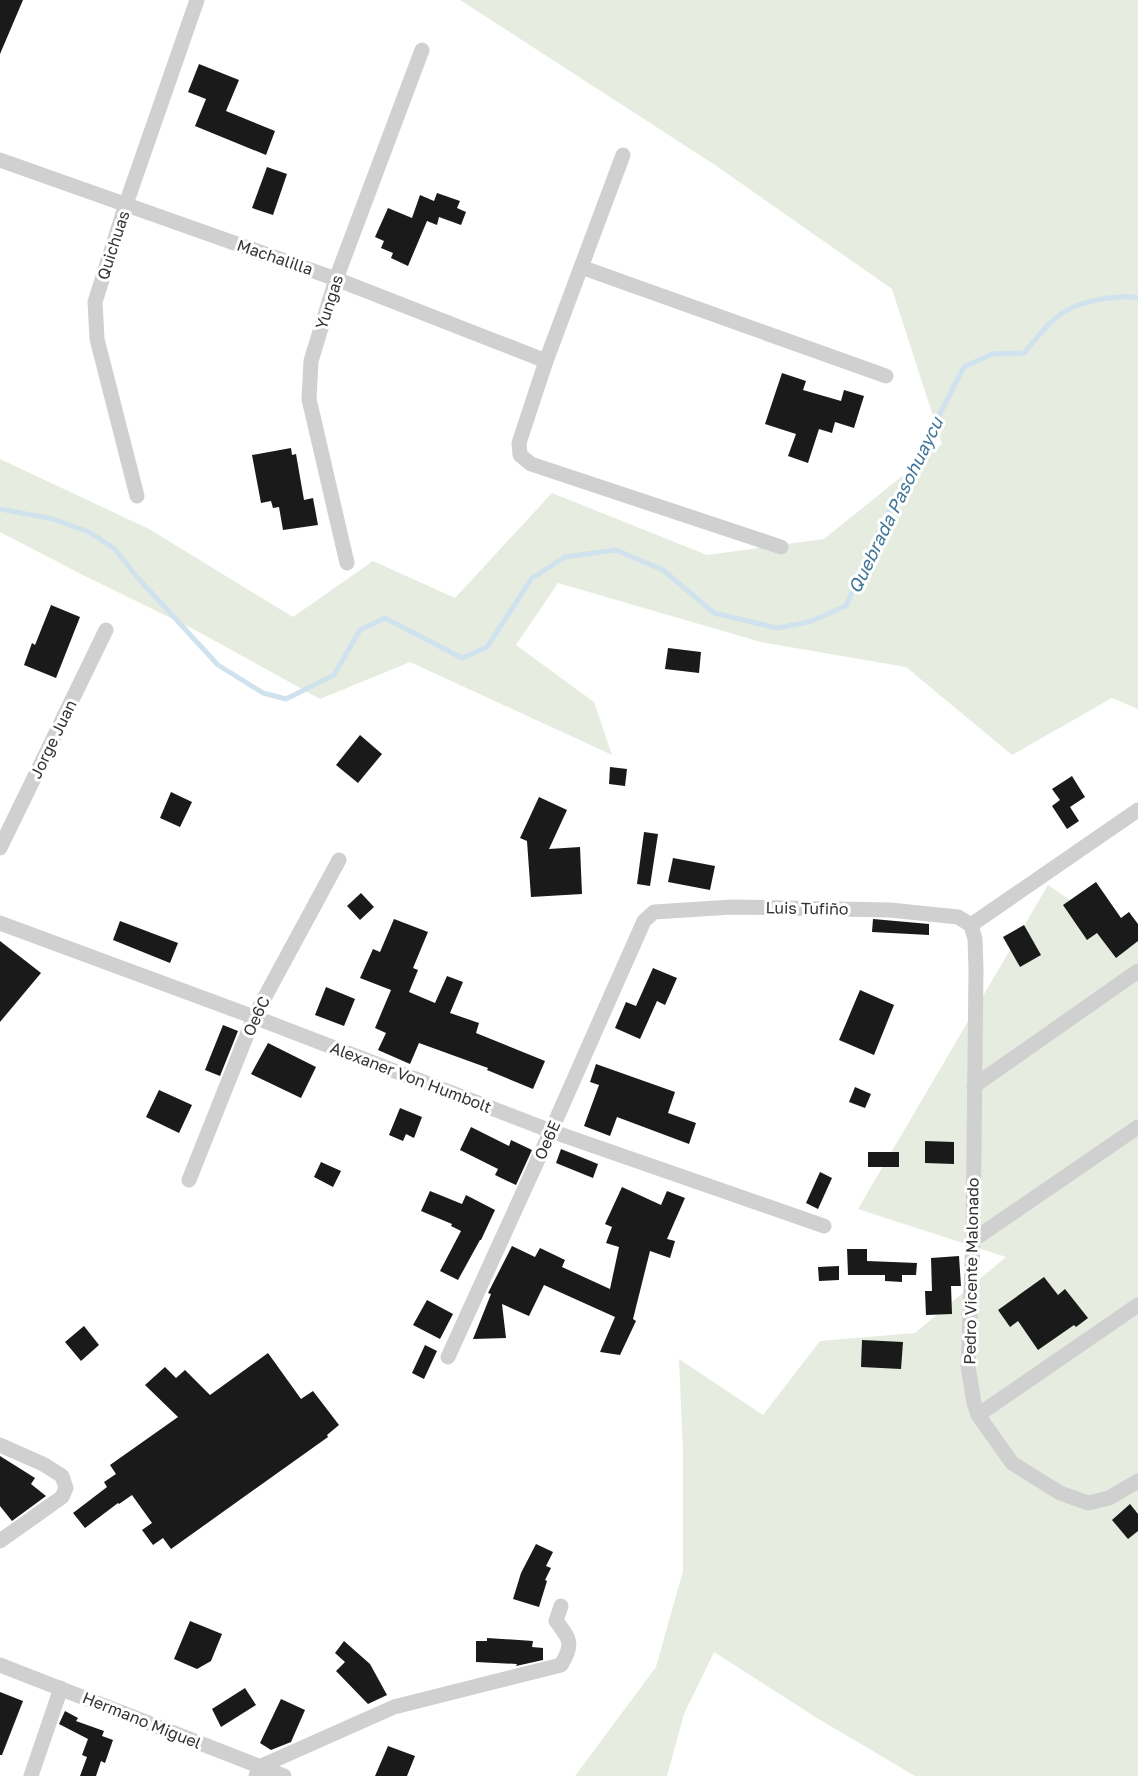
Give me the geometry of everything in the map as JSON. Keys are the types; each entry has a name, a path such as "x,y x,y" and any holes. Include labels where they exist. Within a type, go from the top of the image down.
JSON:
{"street":[{"name":"Quichuas","path":"137,496 97,339 95,302 196,0"},
{"name":"Yungas","path":"347,563 309,399 311,361 336,279 422,50"},
{"path":"623,155 546,361 519,443 520,455 531,464 781,547"},
{"name":"Machalilla","path":"0,160 336,279 546,361"},
{"path":"581,267 886,376"},
{"name":"Jorge Juan","path":"0,848 106,630"},
{"path":"970,925 1138,810"},
{"name":"Oe6C","path":"189,1180 254,1017 339,860"},
{"name":"Luis Tufiño","path":"644,921 654,912 743,907 890,910 958,917 970,925"},
{"name":"Oe6E","path":"448,1357 644,921"},
{"name":"Alexaner Von Humbolt","path":"0,923 551,1131 824,1226"},
{"name":"Pedro Vicente Malonado","path":"970,925 975,939 976,969 973,1240 968,1366 974,1403 978,1415 1012,1463 1060,1493 1088,1503 1109,1498 1138,1481"},
{"path":"974,1086 1138,971"},
{"path":"973,1240 1138,1127"},
{"path":"978,1415 1138,1305"},
{"path":"0,1445 43,1464 62,1476 66,1488 62,1497 0,1541"},
{"path":"257,1772 394,1707 561,1665 569,1652 569,1638 556,1621 561,1606"},
{"name":"Hermano Miguel","path":"0,1665 61,1688 257,1772 284,1776"},
{"path":"31,1776 61,1688"}],"shaded area":[{"path":"460,0 1138,0 1138,709 1112,698 1012,755 906,667 761,642 558,583 516,645 594,702 612,755 410,662 320,699 197,631 0,532 0,459 149,529 293,617 373,561 455,598 552,493 707,555 824,539 942,444 892,289 715,165"},
{"path":"1048,885 1123,937 1138,935 1138,1776 915,1776 817,1718 714,1652 684,1714 667,1776 575,1776 656,1667 683,1571 683,1451 679,1359 763,1415 820,1341 915,1333 1006,1257 858,1209"}],"building":[{"path":"0,0 23,0 0,54"},
{"path":"199,64 239,80 226,111 275,131 266,155 195,126 206,99 188,92"},
{"path":"267,167 287,174 273,215 252,208"},
{"path":"437,193 460,201 457,208 466,212 461,225 439,217 437,225 427,221 408,266 391,258 393,253 381,248 384,241 375,237 388,208 412,218 420,195 434,201"},
{"path":"782,373 806,381 803,390 841,401 844,390 864,396 854,428 835,422 832,433 819,429 808,463 788,456 796,434 765,424"},
{"path":"291,448 292,455 296,454 304,500 313,498 318,525 283,530 279,507 273,508 271,501 261,503 252,455"},
{"path":"51,605 80,617 56,678 24,665 32,643 35,645"},
{"path":"668,648 701,652 699,673 665,669"},
{"path":"360,735 382,754 358,783 336,765"},
{"path":"610,767 627,769 625,786 609,784"},
{"path":"1072,776 1085,797 1070,807 1079,821 1067,829 1052,806 1060,800 1052,789"},
{"path":"171,792 192,802 180,827 160,818"},
{"path":"539,797 567,810 549,849 580,847 582,894 531,897 527,841 520,838"},
{"path":"644,832 658,834 650,886 637,884"},
{"path":"673,858 715,866 710,890 668,882"},
{"path":"1096,882 1121,918 1129,912 1138,924 1138,941 1116,958 1097,933 1087,940 1063,905"},
{"path":"361,893 374,907 360,920 347,906"},
{"path":"394,919 428,932 413,968 418,970 409,992 435,1003 447,976 463,982 450,1013 479,1023 476,1033 545,1061 533,1089 487,1070 488,1068 419,1043 410,1064 378,1050 386,1033 375,1028 391,990 360,978 373,949 380,952"},
{"path":"873,919 929,924 929,935 872,932"},
{"path":"120,921 178,943 170,963 113,940"},
{"path":"1024,925 1041,955 1020,967 1003,937"},
{"path":"0,941 41,973 0,1022"},
{"path":"653,968 677,978 665,1005 657,1001 640,1039 615,1028 626,1002 636,1006"},
{"path":"326,987 355,999 344,1026 315,1015"},
{"path":"860,990 894,1005 874,1055 839,1040"},
{"path":"223,1025 238,1031 220,1076 205,1070"},
{"path":"268,1043 316,1067 301,1098 251,1074"},
{"path":"596,1064 675,1092 668,1113 696,1123 689,1144 617,1117 610,1136 584,1126 599,1085 590,1082"},
{"path":"855,1087 871,1094 865,1108 849,1102"},
{"path":"159,1090 192,1105 179,1133 146,1117"},
{"path":"400,1108 422,1117 414,1138 406,1134 403,1141 389,1135"},
{"path":"471,1127 509,1146 511,1140 532,1150 516,1185 495,1175 498,1169 460,1150"},
{"path":"925,1141 954,1142 954,1164 925,1163"},
{"path":"561,1149 598,1164 593,1178 556,1163"},
{"path":"868,1152 899,1152 899,1167 868,1167"},
{"path":"321,1162 341,1171 333,1187 314,1177"},
{"path":"820,1172 832,1178 818,1209 806,1203"},
{"path":"622,1187 661,1205 667,1191 685,1198 667,1239 675,1241 670,1258 650,1251 633,1319 636,1321 620,1355 600,1352 615,1317 544,1285 529,1316 502,1304 506,1338 473,1339 491,1294 488,1293 512,1246 535,1257 540,1248 565,1260 562,1267 610,1289 619,1247 606,1243 612,1227 605,1224"},
{"path":"430,1191 462,1204 466,1195 495,1210 458,1280 440,1271 461,1231 451,1226 452,1224 421,1211"},
{"path":"847,1249 867,1249 867,1261 917,1263 916,1275 902,1275 902,1282 885,1281 885,1275 848,1275"},
{"path":"959,1256 961,1286 951,1286 952,1314 926,1315 925,1291 932,1291 931,1258"},
{"path":"839,1266 839,1280 819,1281 818,1267"},
{"path":"1044,1277 1058,1295 1065,1289 1088,1318 1038,1350 1018,1321 1010,1327 998,1310"},
{"path":"427,1300 453,1314 440,1339 413,1325"},
{"path":"84,1326 99,1345 81,1361 65,1342"},
{"path":"862,1340 903,1342 901,1369 861,1367"},
{"path":"425,1345 437,1351 424,1379 412,1373"},
{"path":"268,1353 301,1399 313,1391 339,1425 327,1435 328,1437 171,1549 163,1538 153,1545 142,1530 152,1523 132,1495 85,1528 73,1513 107,1487 104,1482 116,1474 110,1465 178,1417 145,1385 165,1367 176,1378 185,1370 210,1395"},
{"path":"0,1456 35,1478 31,1484 46,1496 12,1521 0,1506"},
{"path":"1130,1504 1138,1514 1138,1531 1128,1539 1112,1520"},
{"path":"536,1544 553,1552 546,1566 551,1568 545,1580 547,1581 539,1607 513,1599 521,1573"},
{"path":"190,1621 222,1634 211,1661 197,1669 174,1659"},
{"path":"487,1638 533,1641 532,1647 543,1648 543,1660 516,1666 517,1664 476,1662 476,1641 487,1641"},
{"path":"344,1641 370,1664 387,1695 368,1704 336,1671 345,1662 335,1653"},
{"path":"245,1688 256,1705 221,1727 212,1709"},
{"path":"0,1692 23,1701 2,1755 0,1755"},
{"path":"281,1699 305,1710 291,1742 271,1750 260,1743"},
{"path":"65,1711 78,1718 76,1721 104,1731 102,1736 113,1740 105,1763 101,1761 96,1776 80,1776 87,1757 82,1755 88,1739 59,1724"},
{"path":"388,1746 415,1756 407,1776 375,1776"}],"waterway":[{"name":"Quebrada Pasohuaycu","path":"0,509 53,519 89,532 115,549 137,577 218,665 263,693 286,699 334,675 360,630 385,618 462,658 487,647 532,578 565,557 616,550 663,570 714,613 777,628 809,622 846,606 876,537 964,367 992,354 1024,353 1042,331 1071,308 1111,298 1138,298"}]}
